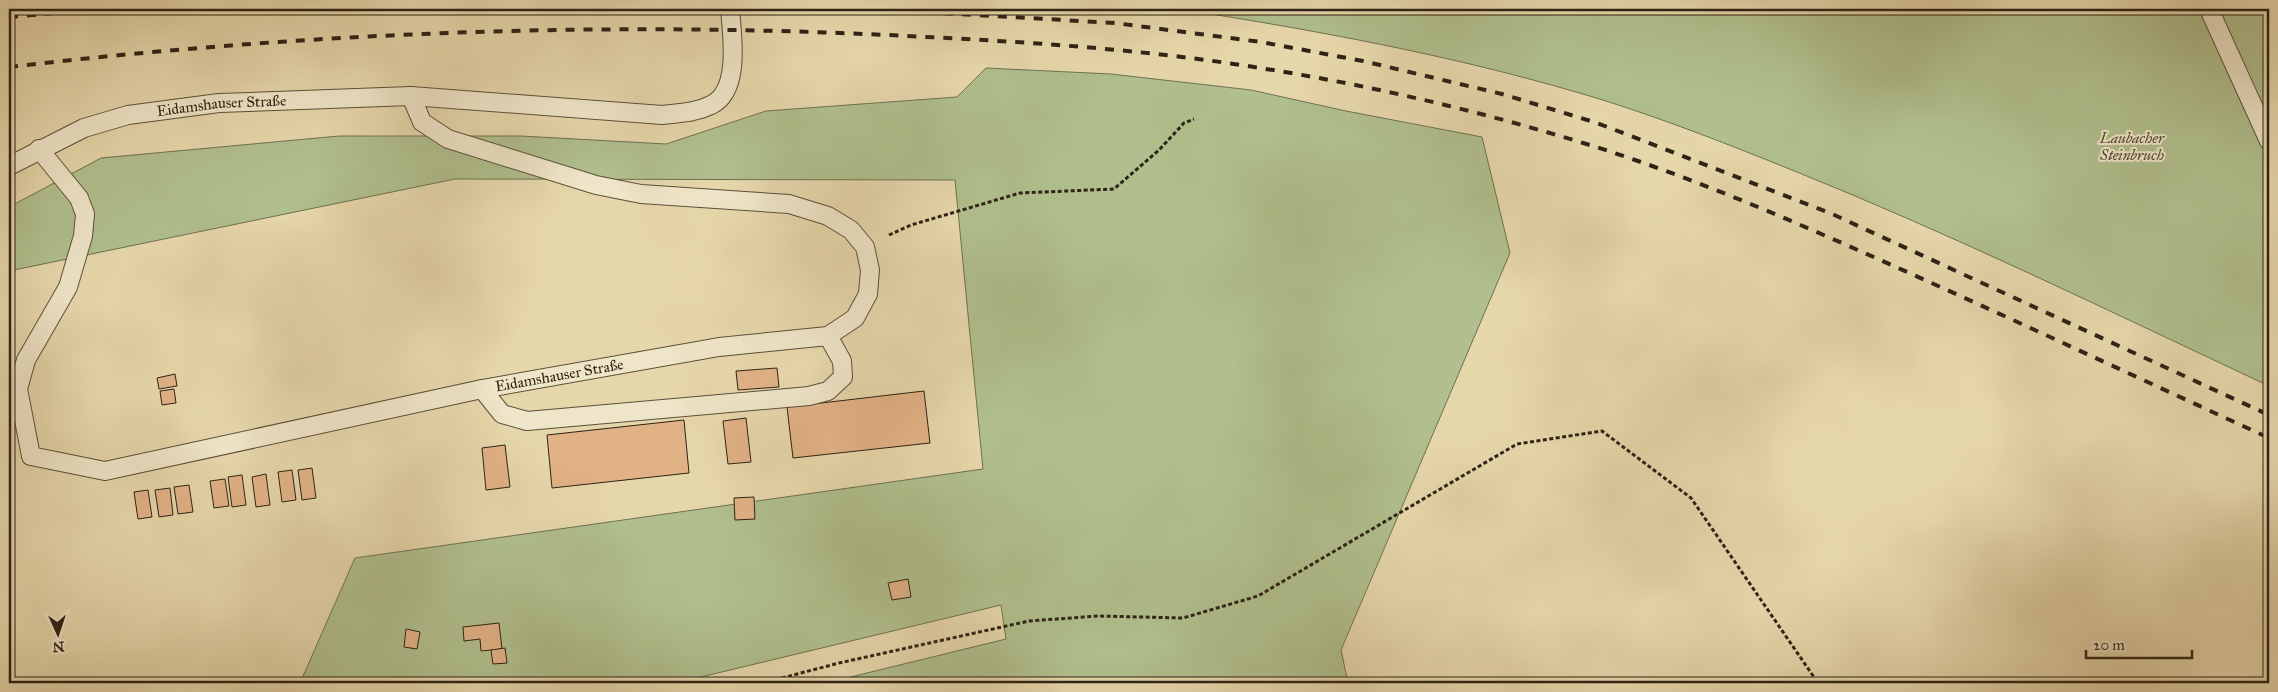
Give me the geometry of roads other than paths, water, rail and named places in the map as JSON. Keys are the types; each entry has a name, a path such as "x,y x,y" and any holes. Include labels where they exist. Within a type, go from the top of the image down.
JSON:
{"lane":[{"name":"Eidamshauser Straße","path":"9,166 39,149 84,128 128,115 219,103 411,96 662,115 694,112 713,104 726,89 732,67 730,9"},
{"path":"2209,9 2269,141"},
{"name":"Eidamshauser Straße","path":"39,149 79,198 85,214 83,236 68,287 26,360 18,389 31,456 105,472 482,389 719,347 828,336 855,318 868,294 870,270 864,247 851,230 828,216 789,204 641,194 596,185 448,139 422,122 411,96"},
{"path":"482,389 502,414 527,421 808,396 828,391 843,377 842,361 828,336"}],"railway":[{"path":"9,17 101,9"},
{"path":"872,9 1115,23 1261,42 1363,61 1502,94 1597,123 1830,213 2269,415"},
{"path":"9,67 118,55 337,38 447,33 667,29 887,35 1027,43 1121,50 1260,68 1381,90 1501,119 1580,142 1660,169 1779,216 1857,250 1990,309 2269,438"}],"park label":[{"name":"Laubacher Steinbruch","path":"2132,146"}]}
